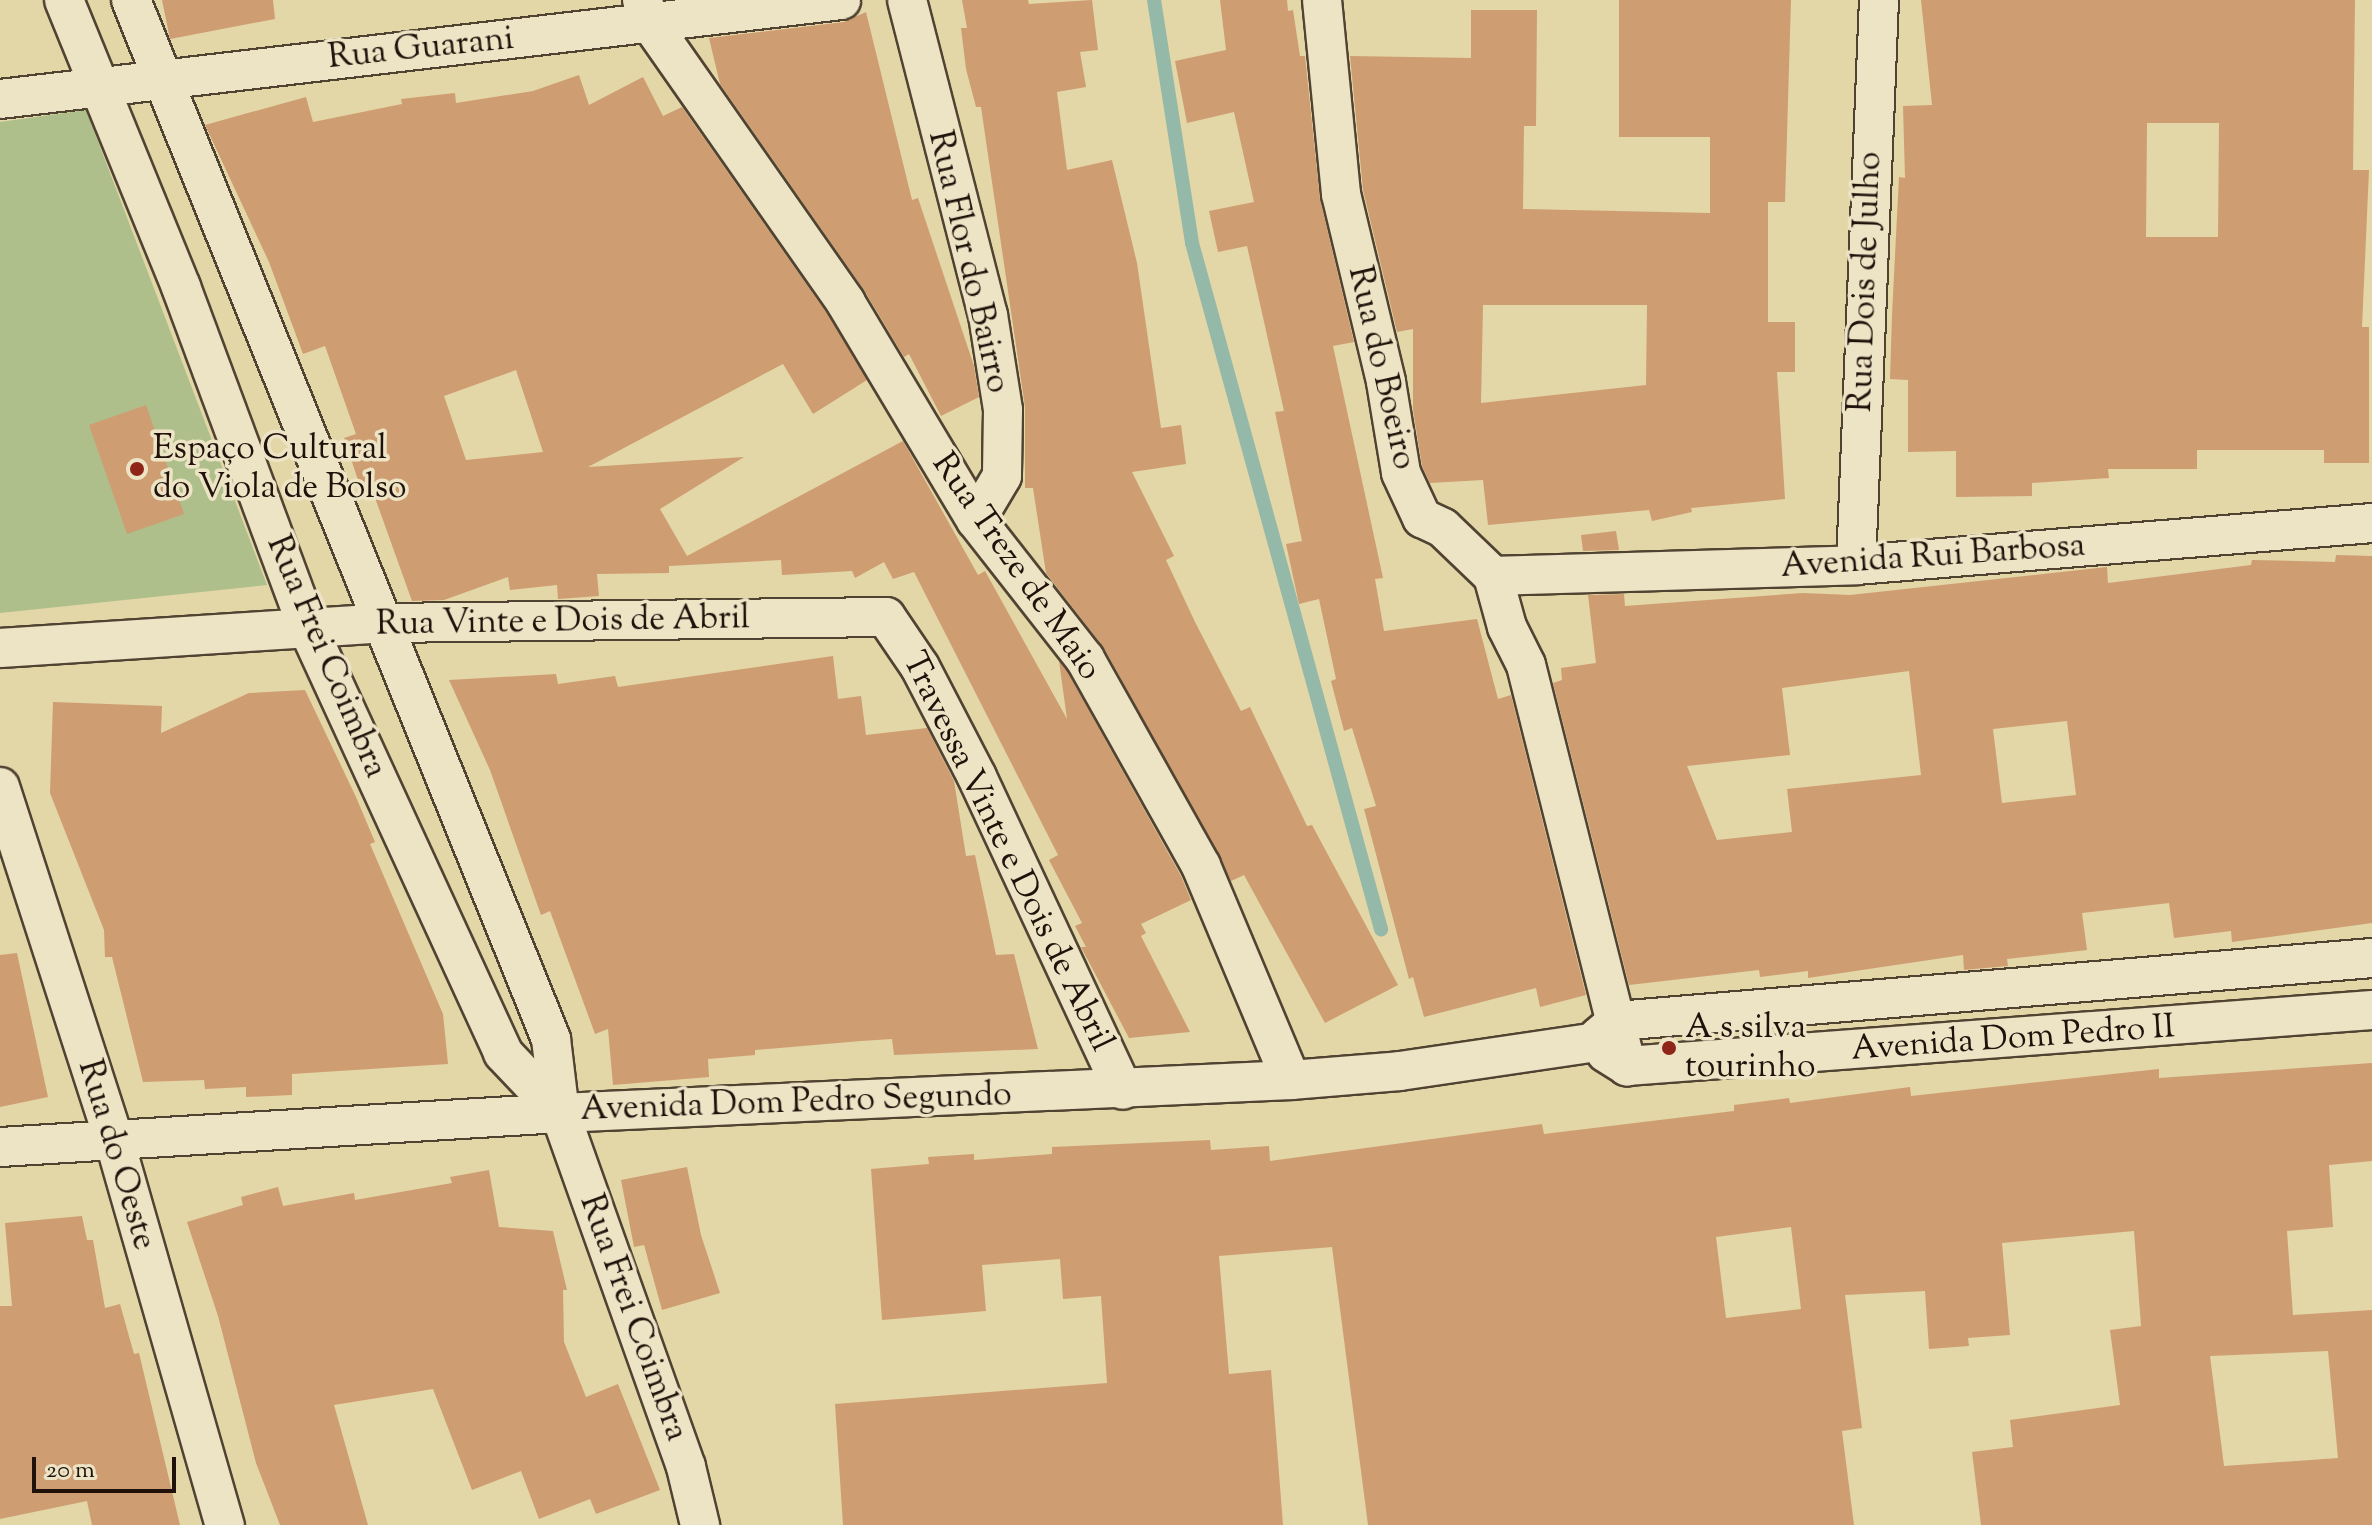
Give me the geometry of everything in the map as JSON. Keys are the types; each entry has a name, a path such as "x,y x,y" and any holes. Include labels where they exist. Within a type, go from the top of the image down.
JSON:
{"street":[{"name":"Rua Frei Coimbra","path":"64,0 181,287 307,626 503,1053 560,1113"},
{"name":"Rua Frei Coimbra","path":"131,0 551,1039 560,1113 686,1467 700,1525"},
{"name":"Rua Guarani","path":"0,99 100,88 646,12 841,0"},
{"name":"Rua Flor do Bairro","path":"907,0 988,315 1003,410 1002,476 976,520"},
{"name":"Rua do Boeiro","path":"1322,0 1341,194 1386,382 1401,473 1422,518 1443,528 1493,576"},
{"name":"Rua Dois de Julho","path":"1856,565 1879,0"},
{"name":"Rua Treze de Maio","path":"646,12 846,303 976,520 1093,673 1201,866 1291,1080"},
{"name":"Avenida Rui Barbosa","path":"1493,576 1856,565 2372,523"},
{"path":"1493,576 1507,627 1526,665 1603,1032"},
{"name":"Rua Vinte e Dois de Abril","path":"0,648 383,623 886,617"},
{"name":"Travessa Vinte e Dois de Abril","path":"886,617 920,667 977,777 1123,1090"},
{"name":"Rua do Oeste","path":"0,787 114,1139 225,1525"},
{"name":"Avenida Dom Pedro II","path":"2372,958 2170,973 1603,1032 1627,1066 2372,1010"},
{"path":"2170,973 2175,1026"},
{"name":"Avenida Dom Pedro Segundo","path":"0,1147 560,1113 1123,1090 1291,1080 1400,1071 1603,1032"}],"green space":[{"path":"86,110 267,585 0,613 0,122"}],"building":[{"path":"162,0 273,0 275,19 170,39"},
{"path":"962,0 1028,0 1029,4 1092,0 1098,50 1080,52 1086,87 1057,92 1067,170 1112,160 1137,263 1161,428 1181,425 1186,464 1132,472 1174,556 1166,560 1241,711 1250,707 1307,826 1312,825 1398,985 1325,1023 1244,875 1231,881 1104,648 1046,573 1033,488 1025,488 1025,407 981,107 976,107 966,69 961,28 967,28"},
{"path":"1220,0 1287,0 1288,11 1293,10 1300,56 1305,56 1320,199 1354,342 1333,346 1383,578 1375,579 1384,631 1477,619 1498,699 1511,695 1586,995 1540,1007 1536,988 1424,1017 1413,977 1409,979 1364,809 1376,806 1352,728 1344,731 1331,681 1336,679 1319,599 1299,604 1286,544 1302,541 1275,412 1284,411 1247,246 1218,252 1209,211 1254,202 1234,112 1187,123 1175,61 1226,50"},
{"path":"1619,0 1791,0 1785,202 1768,202 1768,322 1795,322 1795,372 1777,372 1785,499 1691,508 1692,512 1652,521 1649,510 1488,525 1483,480 1430,483 1422,466 1413,410 1413,329 1397,332 1363,190 1350,56 1471,58 1471,10 1537,10 1536,126 1524,126 1523,209 1710,213 1710,137 1619,137","holes":["1483,305 1647,305 1646,385 1481,403"]},
{"path":"1921,0 2355,0 2353,170 2369,170 2362,327 2369,327 2369,463 2324,463 2324,450 2197,450 2197,469 2108,469 2109,478 2032,483 2032,496 1956,497 1956,451 1908,452 1908,380 1890,379 1899,177 1905,178 1903,106 1932,105","holes":["2147,123 2219,123 2218,237 2146,237"]},
{"path":"866,12 912,200 918,198 974,366 979,397 941,416 909,354 904,357 864,290 720,84 709,38 844,22"},
{"path":"579,75 589,105 643,77 663,116 682,107 828,315 867,380 813,414 783,364 588,467 744,457 660,509 687,556 903,441 978,575 985,571 1067,719 1059,661 1067,671 1181,876 1191,900 1141,924 1146,933 1141,936 1190,1032 1129,1038 1081,947 1086,947 1075,926 1082,923 1049,860 1058,855 914,572 893,579 884,562 855,578 852,571 782,575 781,560 669,566 669,573 597,574 599,596 558,599 557,585 510,590 508,577 444,600 412,601 374,495 364,498 344,438 356,434 325,346 303,354 269,262 205,125 306,97 313,122 402,104 401,99 455,93 456,103 533,91","holes":["516,370 543,452 466,460 444,396"]},
{"name":"Espaço Cultural do Viola de Bolso","path":"146,405 184,514 127,534 89,425"},
{"path":"1616,531 1619,550 1583,551 1581,535"},
{"path":"2336,555 2372,556 2372,923 2232,942 2231,931 2174,938 2169,903 2082,913 2087,950 2007,959 2008,966 1964,970 1963,955 1808,978 1808,971 1760,977 1759,970 1629,985 1553,683 1562,680 1561,668 1596,663 1588,595 1624,594 1625,606 1803,593 1850,595 2107,567 2108,583 2251,565 2252,560 2335,562","holes":["1909,671 1921,775 1787,789 1792,832 1717,840 1687,766 1790,755 1782,688","2067,721 2076,795 2002,803 1993,729"]},
{"path":"833,656 838,699 861,696 866,735 927,728 954,781 966,856 975,855 996,955 1014,954 1038,1049 894,1055 892,1039 861,1041 755,1050 755,1055 708,1059 709,1077 613,1085 608,1029 595,1034 550,911 541,915 490,770 449,680 556,674 558,684 615,676 618,687"},
{"path":"305,690 356,797 375,842 370,844 443,1014 448,1064 292,1074 292,1095 246,1097 246,1087 205,1089 204,1080 143,1082 112,957 105,957 104,930 50,793 53,702 162,706 161,733 249,693"},
{"path":"17,953 48,1097 0,1107 0,955"},
{"path":"2372,1063 2372,1161 2329,1165 2333,1227 2287,1231 2293,1315 2372,1310 2372,1525 1981,1525 1972,1452 2013,1447 2010,1420 2120,1405 2110,1330 2141,1326 2134,1231 2002,1243 2010,1335 1968,1338 1969,1346 1929,1349 1925,1291 1845,1295 1862,1428 1842,1431 1854,1525 1368,1525 1332,1247 1219,1256 1229,1374 1271,1370 1283,1525 843,1525 835,1404 1107,1383 1101,1296 1063,1299 1060,1259 982,1265 986,1311 882,1320 871,1169 929,1164 928,1157 974,1154 974,1160 1052,1154 1052,1147 1210,1140 1211,1150 1269,1146 1270,1161 1542,1124 1544,1134 1734,1111 1734,1105 1789,1098 1790,1103 1910,1087 1911,1096 2159,1069 2159,1078","holes":["1791,1227 1801,1309 1726,1318 1716,1237","2328,1351 2338,1458 2224,1466 2210,1356"]},
{"path":"687,1167 701,1235 720,1293 662,1310 644,1245 634,1247 621,1180"},
{"path":"489,1170 499,1227 553,1231 567,1290 563,1290 564,1342 586,1397 618,1384 660,1490 596,1514 590,1499 539,1519 521,1471 472,1490 433,1389 334,1405 368,1525 280,1525 256,1463 218,1316 187,1222 243,1205 241,1197 278,1187 283,1206 354,1193 355,1200 452,1183 450,1177"},
{"path":"82,1216 87,1240 93,1240 105,1308 120,1304 134,1354 139,1353 180,1525 92,1525 87,1501 0,1519 0,1306 12,1306 5,1223"}],"waterway":[{"path":"1154,0 1192,243 1381,929"}],"place":[{"name":"Espaço Cultural do Viola de Bolso","path":"137,469"},
{"name":"A s silva tourinho","path":"1669,1048"}]}
